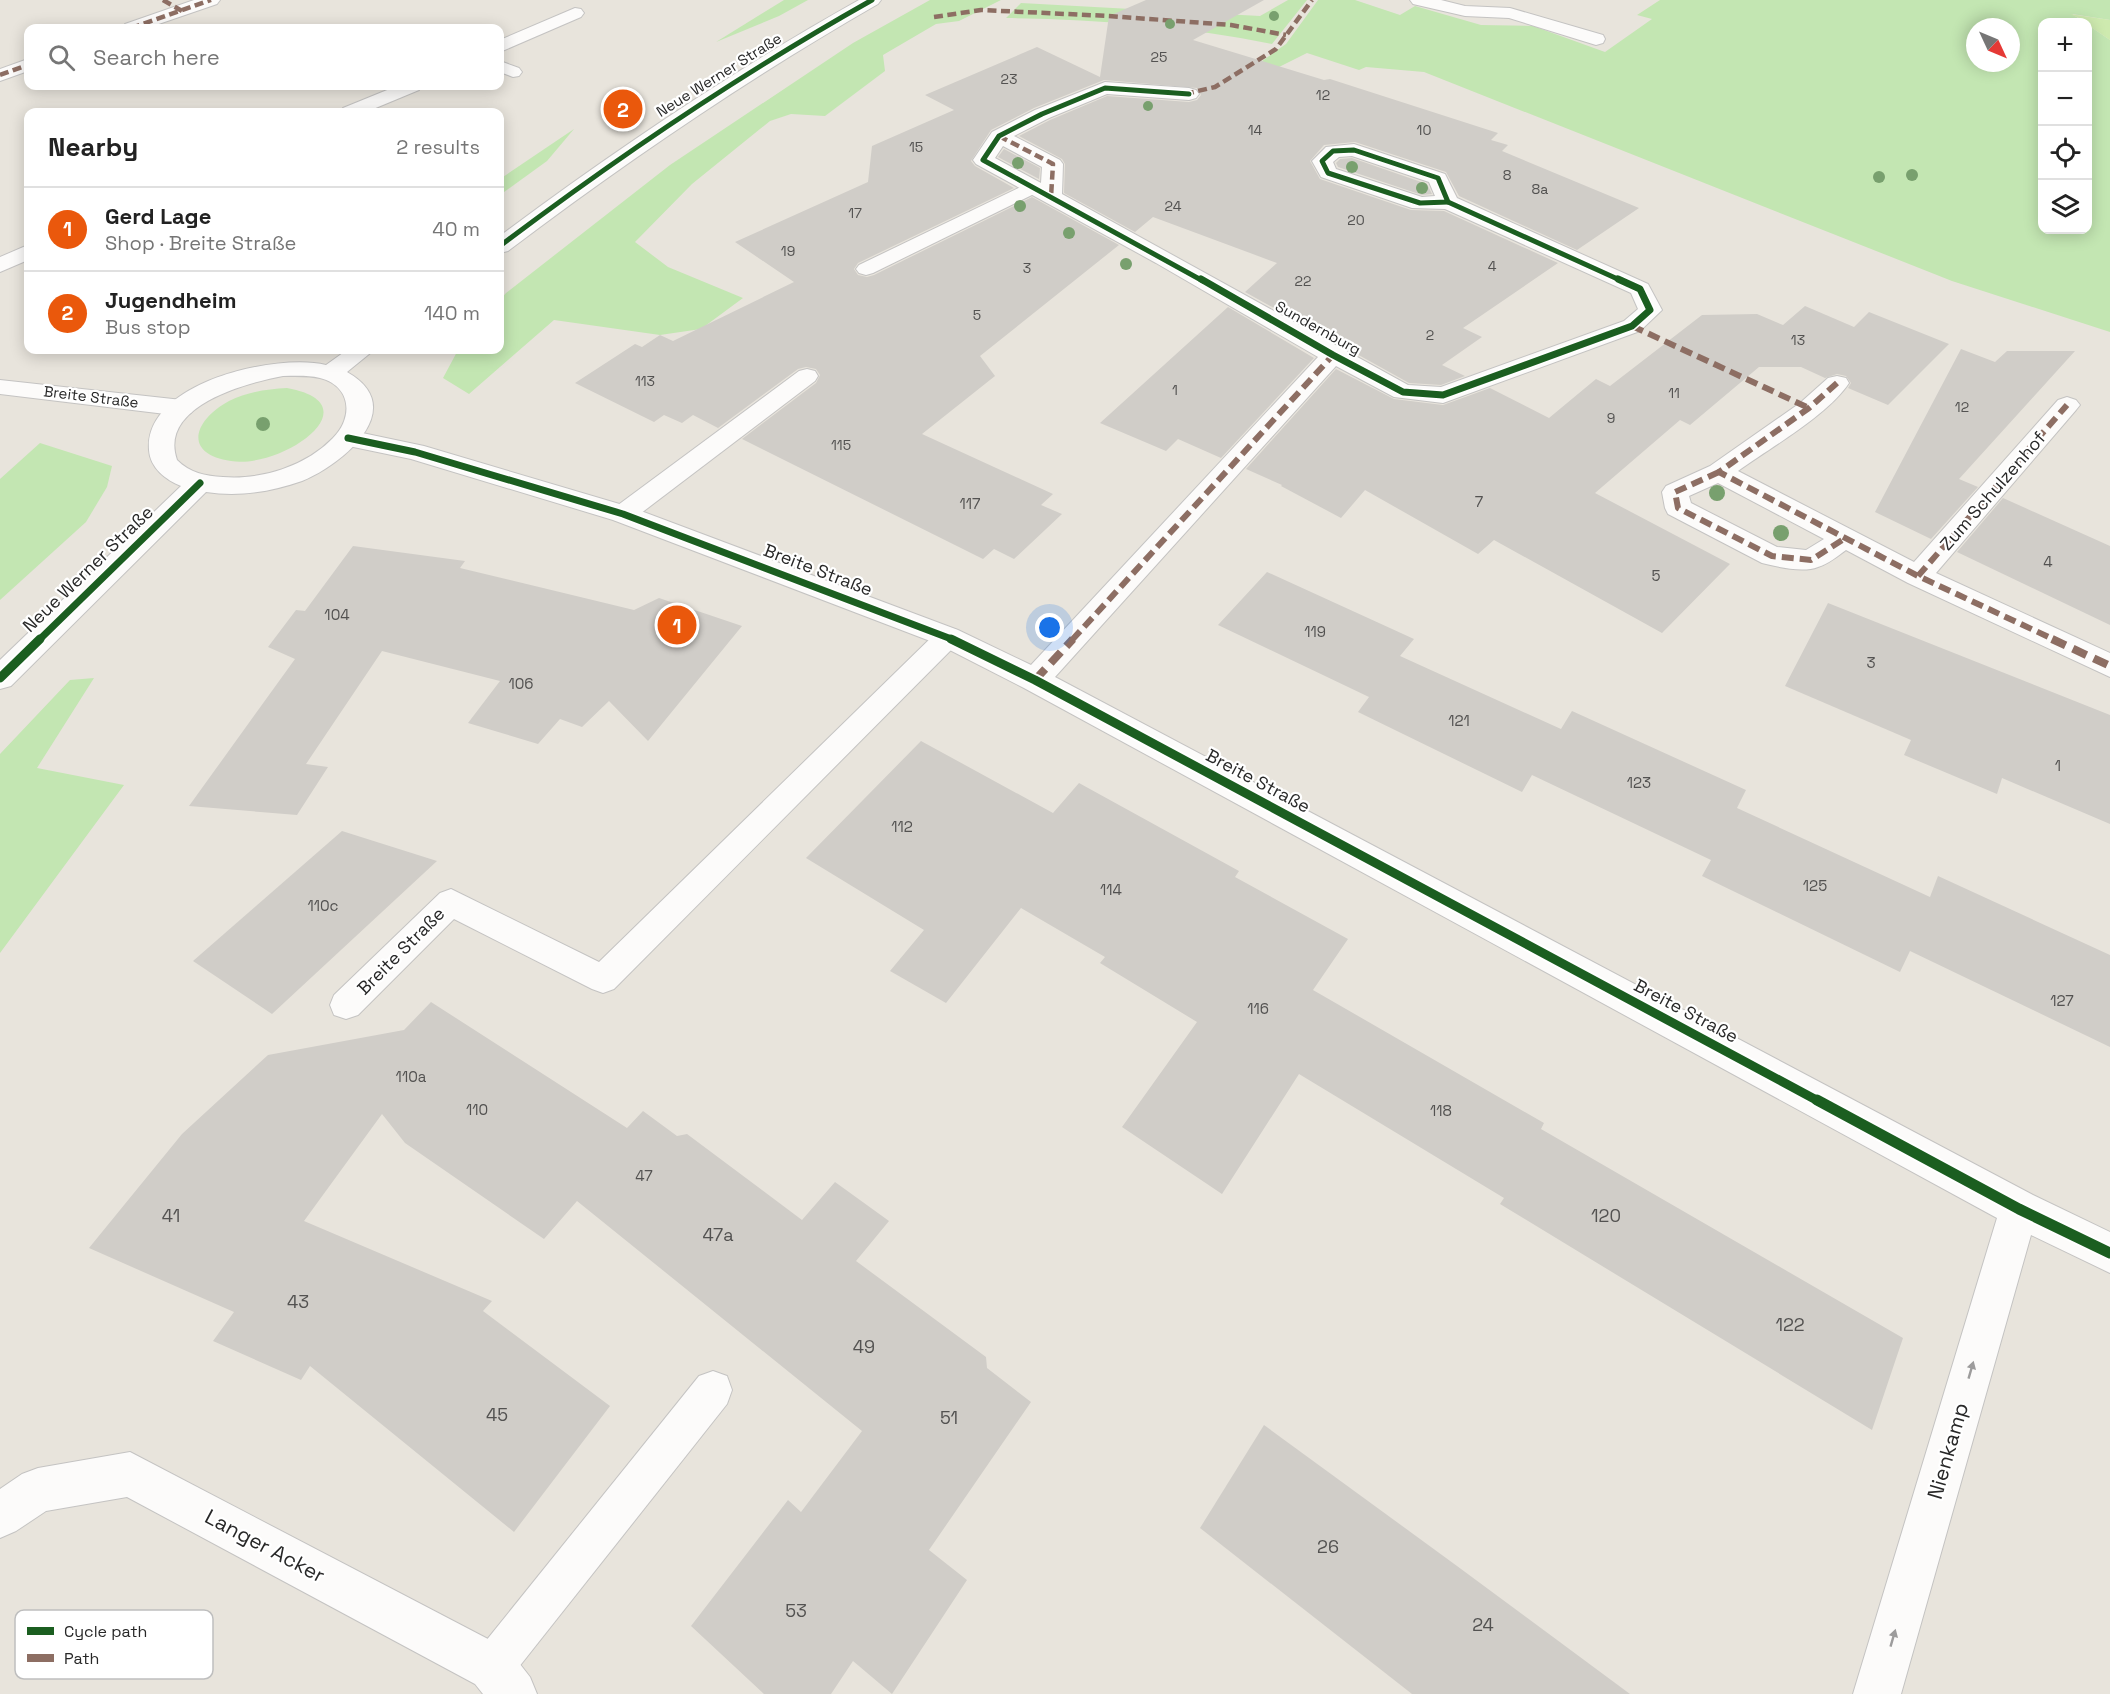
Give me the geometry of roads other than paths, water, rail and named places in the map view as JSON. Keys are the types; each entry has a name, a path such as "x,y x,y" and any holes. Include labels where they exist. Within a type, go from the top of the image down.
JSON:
{"street":[{"path":"163,0 182,11"},
{"path":"143,24 211,0"},
{"name":"Neue Werner Straße","path":"504,243 669,124 754,69 872,0"},
{"path":"1419,0 1464,11 1510,13 1533,18 1596,39"},
{"path":"504,45 575,13"},
{"path":"0,75 24,66"},
{"path":"999,136 1042,114 1105,88 1189,94"},
{"path":"360,108 402,90"},
{"path":"999,136 1053,164 1042,192"},
{"name":"Sundernburg","path":"999,136 983,160 1403,392 1443,395 1632,326 1650,310 1640,289 1448,202 1420,203 1328,173 1322,161 1333,151 1354,150 1438,178 1448,202"},
{"path":"0,265 24,254"},
{"path":"331,373 357,354"},
{"name":"Sundernburg","path":"1035,680 1333,355"},
{"path":"300,369 331,373 351,384 361,400 360,418 348,438 331,454 281,478 253,484 224,486 200,483 181,476 167,466 161,453 162,438 169,423 182,408 203,393 255,372 300,369"},
{"path":"1837,383 1809,408 1719,472 1675,492 1678,508 1772,556 1811,560 1844,539"},
{"name":"Breite Straße","path":"0,387 182,408"},
{"name":"Zum Schulzenhof","path":"1918,576 2067,405"},
{"name":"Breite Straße","path":"348,438 415,452 622,514 948,637 1035,680 2019,1209 2110,1253"},
{"path":"1719,472 1918,576 2110,666"},
{"name":"Neue Werner Straße","path":"0,678 200,483"},
{"name":"Nienkamp","path":"1877,1694 2019,1209"},
{"name":"Langer Acker","path":"0,1515 38,1490 130,1474 502,1680"}],"lane":[{"path":"866,269 1042,192"},
{"path":"622,514 807,376"},
{"name":"Breite Straße","path":"346,1005 451,902 603,979 948,637"},
{"path":"502,1680 713,1390"}],"place":[{"name":"Jugendheim","path":"623,109"},
{"name":"Gerd Lage","path":"677,625"}]}
